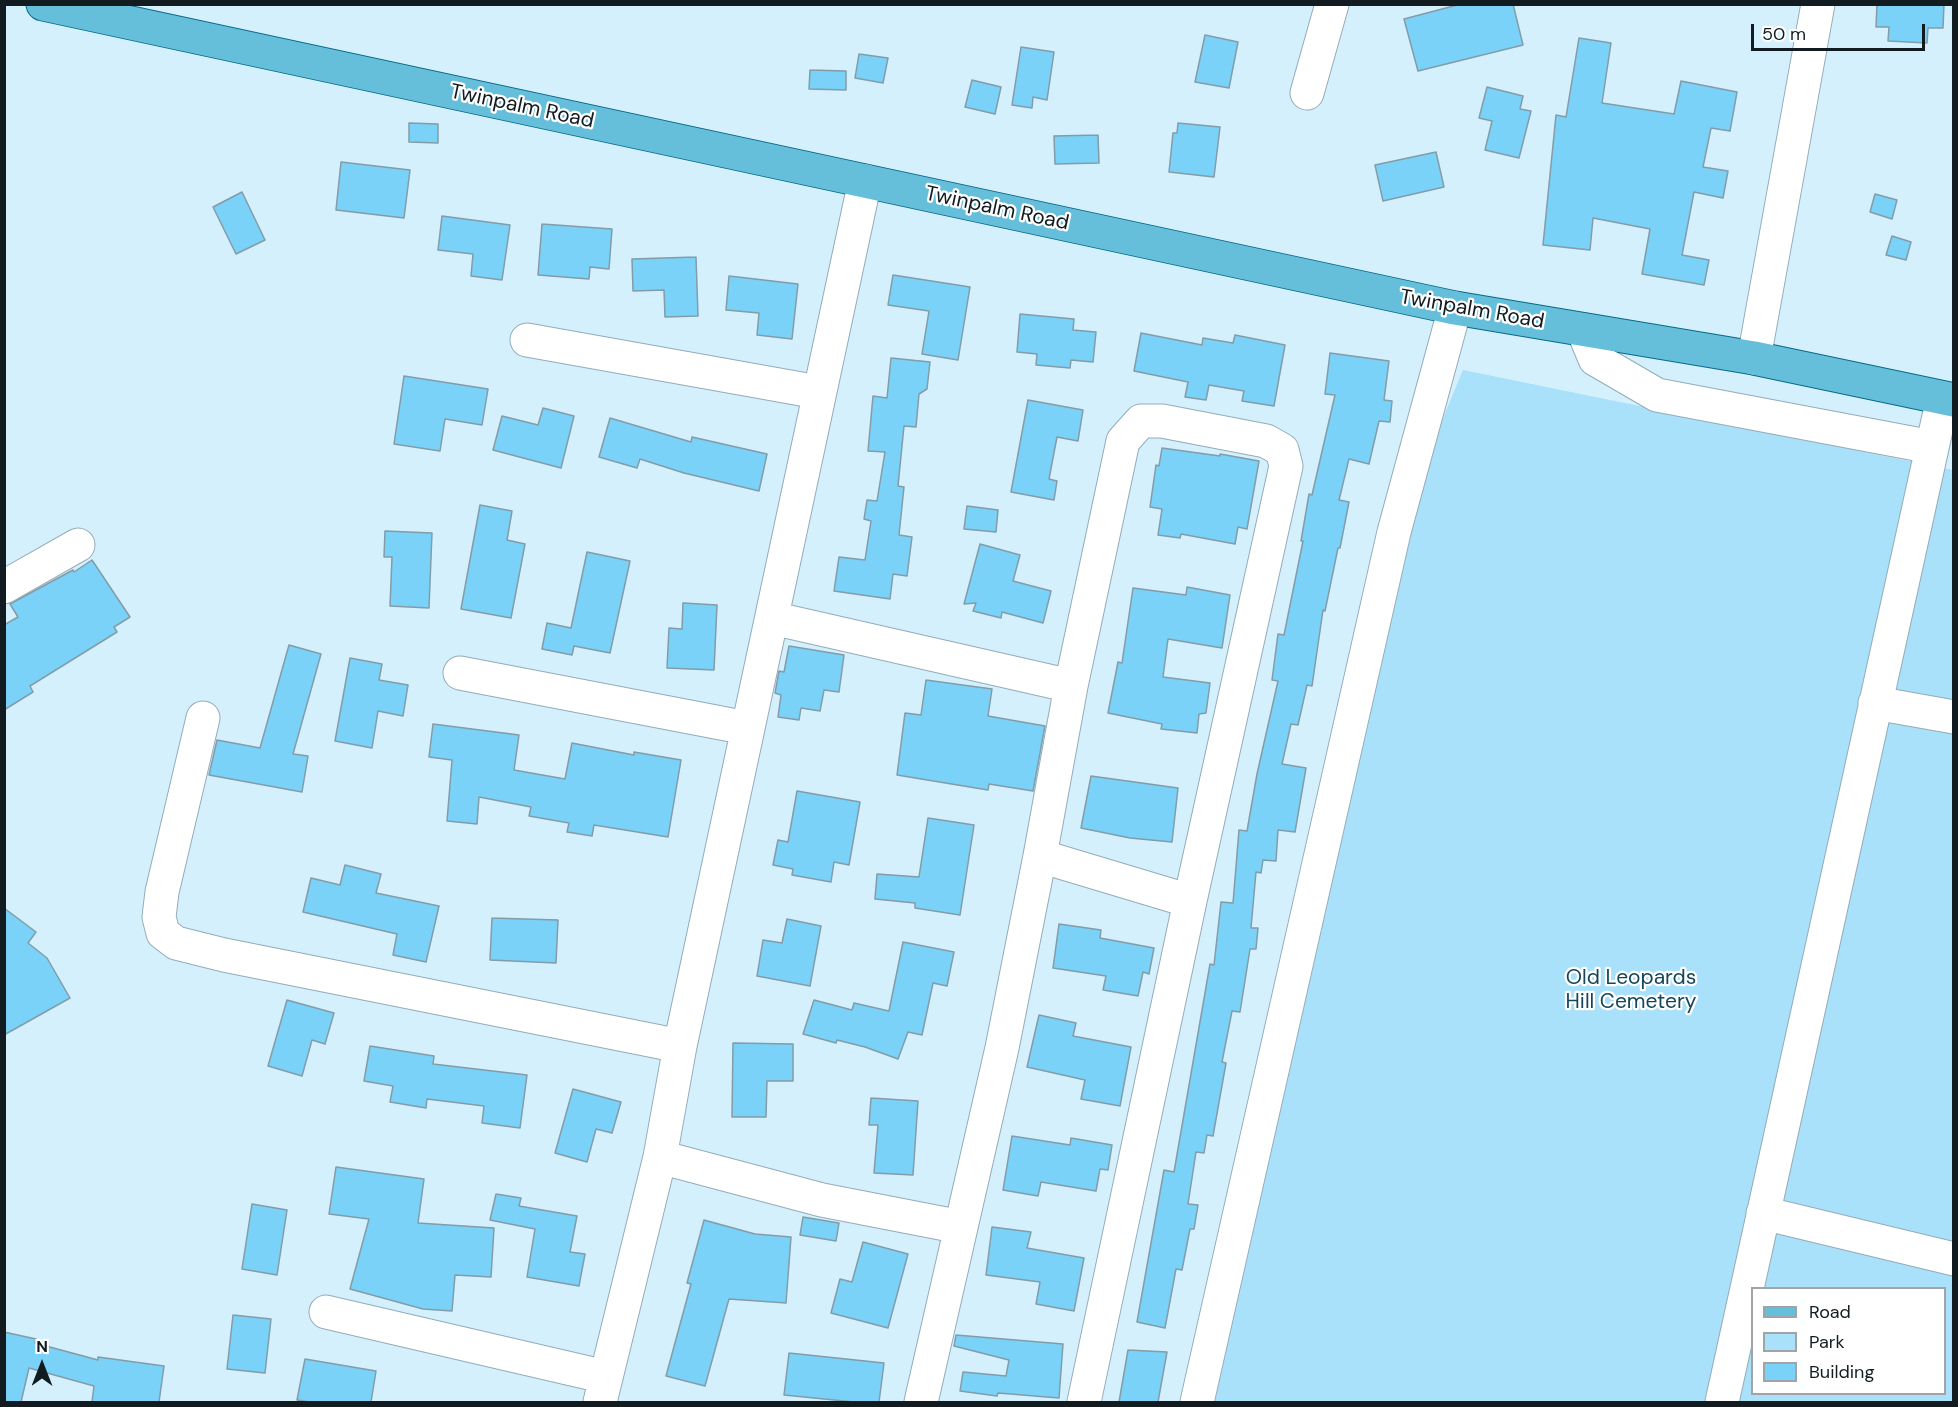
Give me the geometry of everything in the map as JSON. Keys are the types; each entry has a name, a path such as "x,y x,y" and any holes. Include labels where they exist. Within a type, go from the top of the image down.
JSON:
{"main road":[{"name":"Twinpalm Road","path":"43,4 116,12 865,181 1455,309 1754,358 1948,399"}],"street":[{"path":"1307,93 1332,4"},
{"path":"1754,358 1818,4"},
{"path":"326,1312 603,1390 660,1157 680,1046 818,392 865,181"},
{"path":"1197,1402 1394,532 1455,309"},
{"path":"1583,330 1595,359 1657,395 1932,447"},
{"path":"527,340 818,392"},
{"path":"1722,1402 1932,447 1948,399"},
{"path":"921,1402 999,1059 1071,686 1123,441 1141,421 1162,421 1266,441 1282,450 1286,466 1190,901 1084,1402"},
{"path":"5,587 78,545"},
{"path":"772,618 1071,686"},
{"path":"460,673 747,728"},
{"path":"1875,703 1953,717"},
{"path":"203,718 162,892 159,917 163,933 176,944 680,1046"},
{"path":"1040,856 1190,901"},
{"path":"660,1157 822,1200 962,1227"},
{"path":"1762,1213 1953,1260"}],"green space":[{"name":"Old Leopards Hill Cemetery","path":"1463,370 1953,470 1953,1402 1206,1402 1419,476"}],"building":[{"path":"1461,4 1513,4 1523,45 1418,71 1404,19"},
{"path":"1877,4 1944,4 1943,28 1928,28 1927,43 1888,41 1889,27 1876,27"},
{"path":"1205,35 1238,42 1229,88 1195,82"},
{"path":"1579,38 1611,43 1602,103 1674,114 1681,81 1737,92 1730,131 1711,128 1703,167 1728,171 1723,198 1694,192 1682,255 1709,260 1704,285 1642,274 1650,229 1593,218 1590,250 1543,245 1556,115 1566,117"},
{"path":"1021,47 1054,52 1047,100 1033,97 1032,108 1012,105"},
{"path":"859,54 888,58 883,83 855,78"},
{"path":"810,70 846,71 846,90 809,89"},
{"path":"972,80 1001,87 995,114 965,107"},
{"path":"1487,87 1523,96 1520,109 1531,111 1519,158 1485,150 1492,121 1479,118"},
{"path":"409,123 438,124 438,143 409,142"},
{"path":"1178,123 1220,127 1214,177 1169,172 1173,133 1177,133"},
{"path":"1098,135 1099,163 1055,164 1054,136"},
{"path":"1436,152 1444,187 1383,201 1375,165"},
{"path":"341,162 410,170 404,218 336,210"},
{"path":"242,192 265,240 236,254 213,207"},
{"path":"1875,194 1897,200 1892,219 1870,212"},
{"path":"442,216 510,225 502,280 471,276 473,254 438,250"},
{"path":"542,224 612,229 609,269 590,267 589,279 538,275"},
{"path":"1892,236 1911,242 1906,260 1886,255"},
{"path":"696,257 698,316 665,317 664,290 633,291 632,259"},
{"path":"893,275 970,287 958,360 922,354 929,311 888,305"},
{"path":"729,276 798,284 792,339 757,335 759,313 726,310"},
{"path":"1020,314 1074,319 1073,330 1096,332 1093,362 1071,360 1070,368 1036,365 1037,354 1017,352"},
{"path":"1141,333 1202,345 1203,338 1233,343 1235,335 1285,345 1274,406 1242,401 1244,391 1209,385 1206,400 1185,397 1188,382 1134,371"},
{"path":"1330,353 1389,361 1384,400 1392,401 1390,422 1379,421 1369,464 1349,459 1339,500 1349,502 1325,611 1323,610 1312,686 1307,685 1298,725 1291,724 1282,764 1306,768 1295,832 1278,830 1276,861 1263,860 1261,873 1256,872 1251,928 1258,928 1256,949 1250,949 1240,1012 1232,1011 1222,1062 1226,1063 1213,1136 1207,1135 1204,1153 1196,1152 1188,1204 1198,1205 1194,1229 1190,1229 1182,1270 1176,1269 1165,1328 1137,1322 1164,1170 1174,1172 1210,964 1214,965 1221,902 1233,903 1239,830 1247,831 1278,681 1272,680 1278,634 1284,635 1303,541 1301,541 1309,494 1312,495 1335,395 1325,394"},
{"path":"891,358 930,362 927,389 919,394 916,427 904,426 898,486 904,487 899,535 912,537 907,576 893,574 890,599 834,591 839,557 865,560 871,521 864,519 867,500 877,501 885,452 868,451 873,396 887,398"},
{"path":"404,376 488,389 482,425 445,419 440,451 394,444"},
{"path":"1028,400 1083,410 1078,441 1057,437 1049,479 1057,481 1054,500 1011,492"},
{"path":"543,408 574,416 561,468 493,450 502,416 538,425"},
{"path":"610,418 691,442 692,437 767,454 759,491 684,473 640,459 637,468 599,457"},
{"path":"1162,448 1259,461 1247,529 1238,527 1235,544 1181,534 1180,538 1158,535 1162,509 1150,507 1156,465 1159,466"},
{"path":"480,505 512,511 507,540 525,544 511,618 461,609"},
{"path":"967,506 998,510 996,532 964,529"},
{"path":"385,531 432,533 429,608 390,606 392,557 384,557"},
{"path":"980,544 1020,555 1013,581 1051,591 1043,623 1002,612 1001,618 973,611 976,603 964,604"},
{"path":"587,552 630,561 610,653 574,646 572,655 542,649 547,623 571,628"},
{"path":"92,560 130,617 114,627 117,632 30,686 33,692 4,710 4,625 18,617 10,604 73,570 74,572"},
{"path":"1187,587 1230,595 1222,648 1168,639 1163,677 1210,683 1206,713 1199,714 1197,733 1161,729 1162,724 1108,713 1118,662 1122,663 1133,588 1186,595"},
{"path":"683,603 717,605 714,670 667,668 669,628 682,629"},
{"path":"289,645 321,654 293,754 308,756 302,792 209,775 217,740 260,748"},
{"path":"789,646 844,655 839,692 824,690 820,711 801,708 799,720 778,717 781,695 775,693 779,671 784,672"},
{"path":"350,658 382,664 379,680 408,685 403,716 378,711 372,748 335,741"},
{"path":"926,680 992,689 988,716 1045,726 1033,791 989,784 988,790 897,775 905,713 921,715"},
{"path":"433,724 519,735 514,770 565,779 572,743 634,755 634,752 681,760 668,837 594,825 592,836 567,832 569,823 529,816 531,807 479,797 477,824 447,821 452,760 429,757"},
{"path":"1091,776 1178,788 1172,842 1130,838 1081,828"},
{"path":"797,791 860,802 849,865 834,862 831,882 792,875 793,869 773,865 778,840 788,842"},
{"path":"928,818 974,825 960,915 915,908 915,903 875,899 877,874 919,877"},
{"path":"345,865 381,874 376,893 439,906 426,962 393,955 397,934 303,912 311,878 340,885"},
{"path":"4,908 36,932 28,943 47,958 70,998 4,1035"},
{"path":"492,918 558,920 556,963 490,960"},
{"path":"787,919 821,926 810,986 757,976 763,940 782,943"},
{"path":"1059,924 1101,930 1100,938 1154,948 1149,974 1143,972 1138,996 1103,990 1106,976 1053,968"},
{"path":"903,942 954,952 947,986 933,983 922,1035 908,1032 898,1059 865,1047 837,1040 836,1043 803,1034 814,1000 852,1010 854,1003 889,1011"},
{"path":"287,1000 334,1013 325,1044 312,1040 302,1076 268,1066"},
{"path":"1039,1015 1076,1023 1073,1036 1131,1047 1120,1106 1081,1099 1085,1080 1027,1067"},
{"path":"733,1043 793,1044 793,1081 767,1081 766,1117 732,1117"},
{"path":"370,1046 434,1056 433,1064 527,1075 520,1128 482,1123 484,1106 427,1099 426,1108 390,1102 393,1086 364,1081"},
{"path":"573,1089 621,1102 612,1133 596,1129 587,1162 555,1153"},
{"path":"871,1098 918,1101 913,1175 874,1173 878,1125 869,1125"},
{"path":"1012,1136 1070,1145 1071,1138 1112,1145 1108,1170 1100,1169 1096,1191 1041,1182 1038,1196 1003,1190"},
{"path":"336,1167 424,1179 418,1223 494,1228 491,1277 455,1275 452,1311 423,1309 350,1289 369,1219 329,1214"},
{"path":"496,1194 521,1198 519,1206 577,1216 570,1252 585,1254 579,1286 527,1277 535,1229 490,1220"},
{"path":"252,1204 287,1210 277,1275 242,1269"},
{"path":"803,1217 839,1223 836,1241 800,1235"},
{"path":"704,1220 755,1234 791,1237 786,1303 729,1299 705,1386 666,1376 691,1284 687,1283"},
{"path":"992,1227 1031,1232 1027,1248 1084,1258 1074,1311 1036,1304 1040,1282 986,1275"},
{"path":"863,1242 908,1254 888,1328 831,1313 840,1279 852,1282"},
{"path":"233,1315 271,1319 265,1373 227,1369"},
{"path":"4,1332 36,1339 35,1343 98,1360 98,1357 164,1366 159,1402 92,1402 94,1386 29,1368 21,1402 4,1402"},
{"path":"956,1335 1063,1344 1059,1398 998,1393 997,1396 960,1391 963,1372 1006,1376 1009,1360 954,1346"},
{"path":"1128,1350 1167,1352 1158,1402 1119,1402"},
{"path":"789,1353 884,1363 879,1402 854,1402 784,1395"},
{"path":"305,1359 376,1371 371,1402 297,1400"}]}
